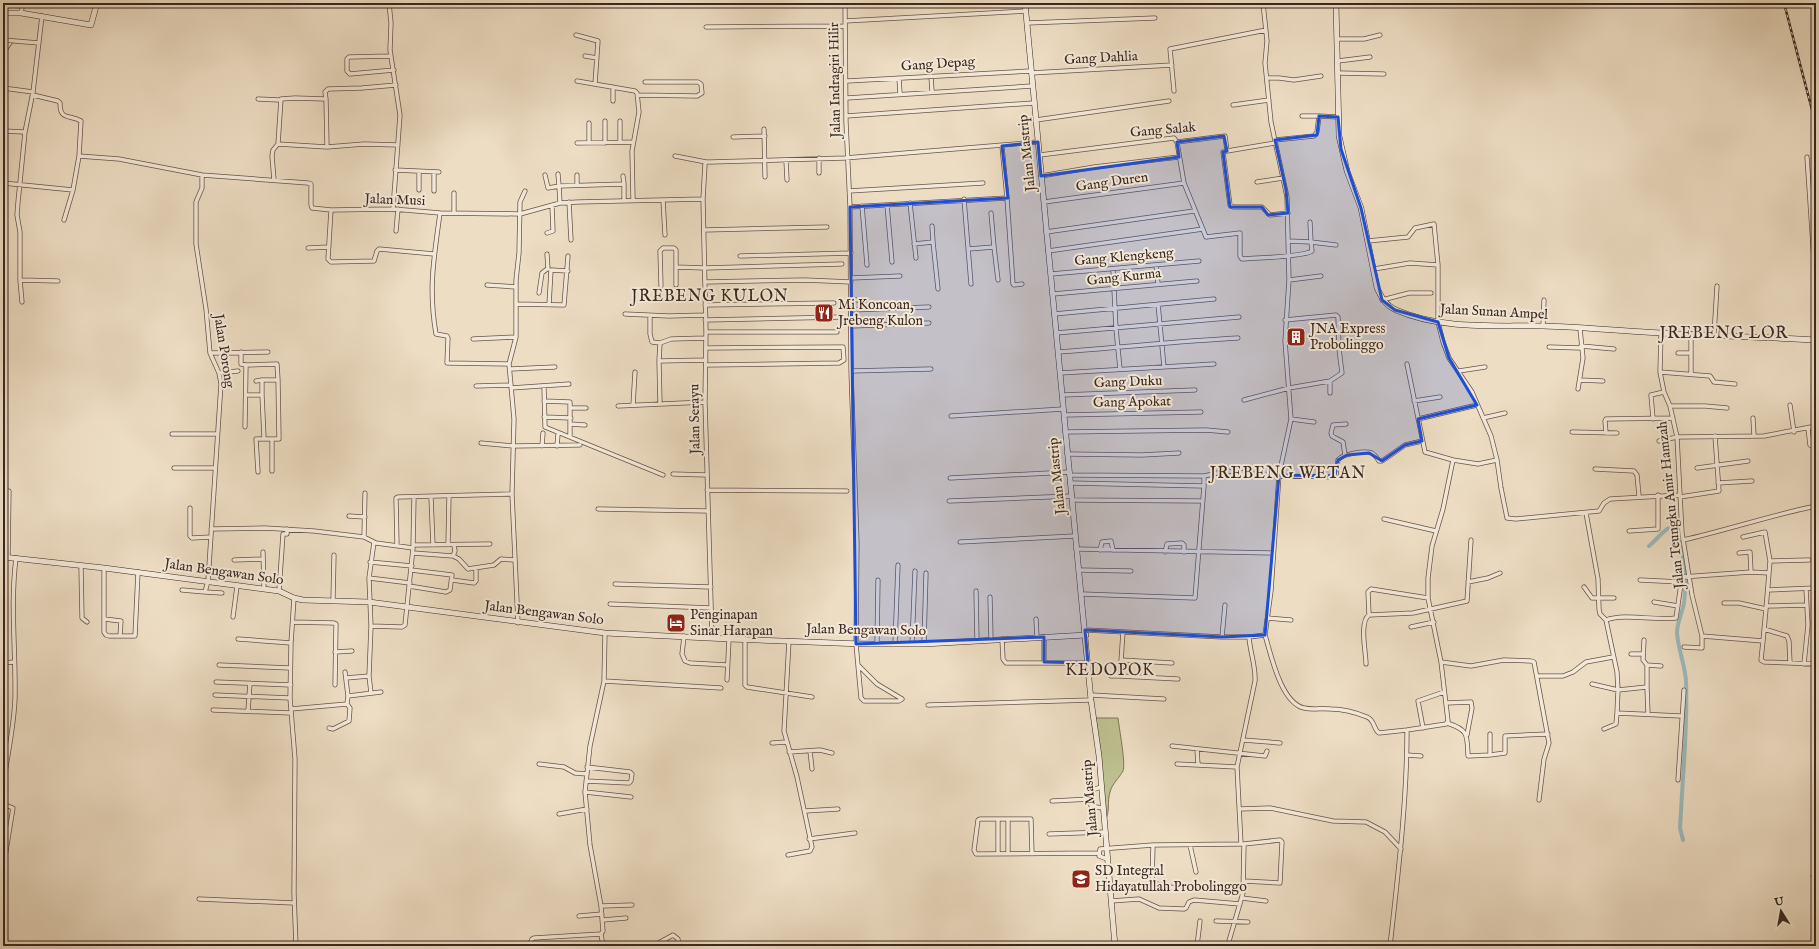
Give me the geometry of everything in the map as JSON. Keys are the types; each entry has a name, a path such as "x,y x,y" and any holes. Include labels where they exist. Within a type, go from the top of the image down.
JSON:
{"main road":[{"path":"3,13 21,13 91,26 94,22 97,3"},
{"path":"1336,3 1338,73 1335,117 1341,149 1361,208 1377,288 1382,300"},
{"name":"Jalan Mastrip","path":"1025,4 1115,946"},
{"name":"Jalan Sunan Ampel","path":"1382,300 1395,310 1438,322 1471,325 1543,326 1816,340"},
{"name":"Jalan Bengawan Solo","path":"5,557 138,572 279,591 294,598 369,602 518,623 605,633 856,644 924,644 1037,638 1086,632"}],"street":[{"path":"21,13 23,3"},
{"path":"389,3 391,13 389,43 400,115 393,209"},
{"name":"Jalan Indragiri Hilir","path":"845,3 845,21 843,26 847,81 845,158 850,207 848,253 849,280 852,300 851,372 856,545 856,644 858,665 862,700 901,700 902,698 878,684 858,665"},
{"path":"1025,4 1092,3"},
{"path":"1263,3 1267,41 1265,63 1269,100 1275,141 1286,190 1288,213 1289,280 1285,320 1291,420 1279,475 1268,618 1263,636 1276,673 1290,700 1296,705 1306,708 1338,709 1367,717 1372,720 1376,731 1380,733 1423,728 1447,723 1459,727 1467,735"},
{"path":"845,21 1026,11"},
{"path":"22,302 20,280 20,232 17,215 26,132 33,94 42,18"},
{"path":"1027,23 1155,18"},
{"path":"706,27 843,26"},
{"path":"1174,91 1171,48 1266,30"},
{"path":"576,35 597,39 595,84"},
{"path":"1337,39 1364,39 1380,35"},
{"path":"3,40 39,43"},
{"path":"3,53 11,41"},
{"path":"391,56 348,58 346,60 347,71 350,74 394,70"},
{"path":"585,56 597,58"},
{"path":"1338,61 1370,57"},
{"name":"Gang Dahlia","path":"1031,72 1172,65"},
{"name":"Gang Depag","path":"847,81 1031,72"},
{"path":"1338,73 1384,74"},
{"path":"931,76 932,92"},
{"path":"1267,78 1285,78 1294,80 1321,76"},
{"path":"898,78 900,94"},
{"path":"577,81 635,91 638,95 639,112 632,151 634,200"},
{"path":"638,95 697,96 702,93 701,84 698,82 645,82"},
{"path":"327,147 326,92 328,89 396,85"},
{"path":"847,98 1032,86"},
{"path":"612,87 613,101"},
{"path":"3,88 58,101 60,103 63,116 82,121 79,156 73,190 64,220"},
{"path":"258,99 326,99"},
{"path":"274,180 272,156 273,150 278,144 280,100"},
{"path":"1233,105 1269,100"},
{"path":"1036,120 1169,101"},
{"path":"846,116 1034,103"},
{"path":"1302,116 1335,117"},
{"path":"1288,213 1270,215 1262,207 1230,206 1223,152 1275,141 1316,135 1322,116"},
{"path":"605,121 605,143"},
{"path":"620,121 620,142"},
{"path":"589,123 589,143"},
{"path":"764,129 765,178"},
{"path":"3,131 26,132"},
{"path":"733,137 765,136"},
{"name":"Gang Salak","path":"1040,155 1174,138 1177,142 1225,136 1228,151"},
{"path":"577,143 633,142"},
{"path":"675,156 706,162 845,158 1038,142"},
{"path":"1177,142 1184,183 1194,211 1203,229 1208,238 1240,233 1240,256 1242,259 1288,256 1311,252 1312,242 1310,222"},
{"path":"278,144 327,147 364,144 398,145"},
{"path":"1002,146 1013,284 1022,284"},
{"name":"Jalan Musi","path":"79,156 119,159 202,175 308,183 311,184 312,208 331,210 398,209 440,213 520,214 560,203 570,202 703,199"},
{"path":"1041,176 1094,167 1179,157"},
{"path":"1807,157 1816,291"},
{"path":"819,158 819,173"},
{"path":"786,160 787,180"},
{"name":"Jalan Serayu","path":"706,162 704,167 703,199 706,332 705,402 712,637"},
{"path":"395,170 436,172 434,190"},
{"path":"419,172 419,190"},
{"path":"558,174 560,203"},
{"name":"Jalan Porong","path":"202,175 202,188 196,202 195,228 210,353 219,372 221,384 214,468 208,581 205,592"},
{"path":"545,175 547,187 624,184"},
{"path":"577,175 577,185"},
{"path":"623,176 624,201"},
{"path":"1257,182 1283,178"},
{"path":"849,191 983,182"},
{"path":"3,183 73,190"},
{"name":"Gang Duren","path":"1044,202 1184,183"},
{"path":"518,623 519,608 514,560 512,494 514,419 509,364 516,337 516,287 520,202 525,191"},
{"path":"454,193 454,212"},
{"path":"850,207 964,199 1007,198"},
{"path":"964,199 971,284"},
{"path":"663,200 666,235"},
{"path":"570,202 571,240"},
{"path":"910,203 916,258"},
{"path":"887,204 892,262"},
{"path":"547,233 554,231 552,205"},
{"path":"862,206 867,265"},
{"path":"396,231 398,209"},
{"path":"331,210 328,259 331,262 374,261 379,249 434,254"},
{"path":"1046,232 1194,211"},
{"path":"440,213 432,274 432,310 436,334 447,336 448,338 446,363 509,364"},
{"path":"991,213 998,280"},
{"path":"1368,241 1408,237 1415,228 1434,224 1438,265 1438,322 1448,355 1472,392 1475,406 1483,418 1494,447 1507,518 1516,519 1559,514 1586,513 1599,510 1604,503 1610,499 1639,496 1680,496 1718,493 1715,436"},
{"path":"932,226 938,289"},
{"path":"704,230 827,227"},
{"path":"1048,251 1203,229"},
{"path":"1288,241 1336,245"},
{"path":"914,244 933,242"},
{"path":"308,248 329,247"},
{"path":"968,249 994,247"},
{"path":"661,286 662,248 674,248 676,250 676,285"},
{"path":"740,256 848,253"},
{"path":"547,254 549,270 549,305"},
{"path":"516,304 561,305 566,302 568,256"},
{"name":"Gang Klengkeng","path":"1051,274 1199,261"},
{"path":"1374,269 1410,263 1438,265"},
{"path":"676,267 705,268 842,264"},
{"path":"1156,265 1158,284"},
{"path":"1113,269 1120,369"},
{"path":"539,293 542,273 549,270 568,271"},
{"path":"705,282 849,280 900,276"},
{"path":"1289,280 1321,276"},
{"path":"20,280 58,281"},
{"name":"Gang Kurma","path":"1053,294 1114,290 1158,284 1198,281"},
{"path":"487,285 516,287"},
{"path":"1714,335 1717,286"},
{"path":"1382,300 1411,292 1431,293"},
{"path":"1054,314 1214,299"},
{"path":"852,300 865,300"},
{"path":"1543,326 1544,300"},
{"path":"705,305 834,303"},
{"path":"1158,304 1164,367"},
{"path":"852,310 929,307"},
{"path":"625,314 650,316 705,314"},
{"path":"1244,400 1289,388 1330,380 1342,373 1339,349 1338,317 1336,314 1285,320"},
{"path":"650,316 652,342 660,343 671,339 706,338"},
{"path":"705,320 842,317"},
{"path":"1056,333 1116,329 1239,317"},
{"path":"852,326 929,323"},
{"path":"1578,389 1583,358 1580,329"},
{"path":"706,332 837,332"},
{"name":"Jalan Teungku Amir Hamzah","path":"1660,333 1660,372 1677,437 1682,533 1688,576 1702,636"},
{"path":"1691,334 1691,374"},
{"path":"473,338 516,337"},
{"path":"1058,352 1118,348 1162,342 1238,338"},
{"path":"660,343 660,404"},
{"path":"706,348 843,347 844,360 839,363 706,365"},
{"path":"1549,347 1614,349"},
{"path":"241,352 241,364 277,364 279,439 256,439 258,472"},
{"path":"210,353 268,352"},
{"path":"1678,352 1691,353"},
{"path":"659,362 706,360"},
{"path":"1060,373 1214,364"},
{"path":"1406,364 1425,452 1453,460 1478,464 1497,460"},
{"path":"245,427 246,365"},
{"path":"510,369 555,367"},
{"path":"1459,371 1485,367"},
{"path":"851,372 931,369"},
{"path":"219,372 238,372"},
{"path":"633,405 635,372"},
{"path":"1660,372 1711,376 1714,382 1735,384"},
{"path":"262,380 264,438"},
{"path":"256,381 278,380"},
{"path":"1330,380 1330,393"},
{"path":"1580,380 1603,381"},
{"path":"476,386 511,387 569,384"},
{"path":"544,386 545,427 663,475"},
{"name":"Gang Duku","path":"1062,395 1195,390"},
{"path":"1653,418 1651,395 1664,392"},
{"path":"246,395 262,395"},
{"path":"1414,401 1440,397"},
{"path":"544,401 569,401 571,408 570,436"},
{"path":"618,406 705,402"},
{"path":"1790,405 1794,432"},
{"path":"1418,419 1475,406"},
{"path":"1670,406 1705,406 1728,408"},
{"path":"571,408 586,408"},
{"name":"Gang Apokat","path":"951,416 1063,412 1201,412"},
{"path":"1483,418 1505,413"},
{"path":"544,418 570,418"},
{"path":"1606,433 1606,419 1673,418"},
{"path":"1753,418 1754,436"},
{"path":"1291,420 1314,422"},
{"path":"570,424 585,425"},
{"path":"1345,455 1343,442 1332,436 1331,433 1333,425 1346,424"},
{"path":"1659,441 1677,437 1754,436 1794,432 1816,426"},
{"path":"1808,428 1810,445 1816,449"},
{"path":"1065,432 1206,430 1228,432"},
{"path":"1572,432 1617,433"},
{"path":"542,446 543,433"},
{"path":"172,434 217,434"},
{"path":"557,446 558,434"},
{"path":"272,439 272,471"},
{"path":"950,478 1069,474 1204,476 1227,471 1279,475 1335,476 1338,460 1345,455 1369,453 1375,455 1379,461 1382,461 1405,445 1422,440"},
{"path":"481,444 513,446 580,445"},
{"path":"1067,454 1142,455 1179,453"},
{"path":"1447,723 1441,662 1428,598 1428,563 1443,509 1453,460"},
{"path":"1697,468 1748,461"},
{"path":"174,468 214,468"},
{"path":"1595,469 1634,471 1637,475 1639,496"},
{"path":"673,474 707,475"},
{"path":"1081,594 1195,598 1204,476"},
{"path":"1718,483 1752,481"},
{"path":"1070,483 1204,486"},
{"path":"707,490 847,491"},
{"path":"5,557 9,491"},
{"path":"364,537 365,493"},
{"path":"396,545 396,498 512,494"},
{"path":"1630,531 1658,529 1658,495"},
{"path":"448,496 448,545"},
{"path":"371,626 403,627 405,625 412,568 414,497"},
{"path":"431,497 433,545"},
{"path":"949,502 1072,498 1203,501"},
{"path":"1683,540 1733,529 1787,512 1816,506"},
{"path":"190,508 190,536 192,538 211,537"},
{"path":"598,509 708,512"},
{"path":"1586,513 1598,579 1600,614 1606,620 1617,672 1618,690 1616,724 1604,729"},
{"path":"349,516 364,517"},
{"path":"1384,519 1436,531"},
{"path":"211,529 265,528 314,531 364,537 374,542 413,546 490,544"},
{"path":"279,591 283,534 287,534 287,530"},
{"path":"1743,537 1764,532 1770,561 1761,657 1763,662 1816,664"},
{"path":"960,542 1075,536"},
{"path":"1369,615 1413,613 1466,601 1471,540"},
{"path":"1100,550 1102,542 1111,541 1113,543 1113,550"},
{"path":"371,693 369,578 370,562 374,542"},
{"path":"1165,552 1167,544 1182,543 1184,545 1184,552"},
{"path":"453,556 455,551 454,545"},
{"path":"1076,549 1273,553"},
{"path":"263,552 264,589"},
{"path":"1739,553 1750,552 1751,572"},
{"path":"413,553 453,556 459,559 466,568 494,566 501,559 514,560"},
{"path":"333,600 334,555"},
{"path":"3,786 14,712 13,598 16,558"},
{"path":"234,560 263,559"},
{"path":"1770,561 1809,560"},
{"path":"369,578 449,591 452,580 452,575 449,574 370,562"},
{"path":"895,644 898,565"},
{"path":"81,566 82,618 87,622"},
{"path":"104,568 104,632 106,635 135,636 138,572"},
{"path":"452,580 474,583 476,580 476,568"},
{"path":"1078,570 1131,571"},
{"path":"912,644 915,571"},
{"path":"1606,620 1614,618 1676,618 1682,577 1751,572 1769,573"},
{"path":"924,644 926,573"},
{"path":"1468,582 1488,578 1500,573"},
{"path":"877,644 878,580"},
{"path":"1640,580 1681,582"},
{"path":"615,584 710,587"},
{"path":"233,617 237,586"},
{"path":"1584,587 1590,596 1599,599 1614,598"},
{"path":"1768,590 1816,588"},
{"path":"1366,664 1364,621 1369,615 1368,592 1371,589 1428,598"},
{"path":"1804,664 1808,626 1806,589"},
{"path":"182,590 222,594"},
{"path":"976,591 977,641"},
{"path":"990,597 991,640"},
{"path":"294,598 290,698 295,759 294,903 296,946"},
{"path":"1654,602 1678,606"},
{"path":"1724,603 1739,603 1766,607 1807,605"},
{"path":"610,604 711,608"},
{"path":"1222,637 1226,605"},
{"path":"1268,618 1291,620"},
{"path":"104,619 121,621 120,636"},
{"path":"1036,619 1037,638"},
{"path":"293,622 336,624 335,685"},
{"path":"1411,627 1434,622"},
{"path":"1764,629 1787,636 1790,646 1790,663"},
{"path":"1086,632 1123,632 1222,637 1263,636"},
{"path":"1120,676 1123,632"},
{"path":"603,946 601,934 603,931 603,920 592,857 585,792 590,746 604,681 605,633"},
{"path":"684,636 682,654 685,660 690,663 727,665"},
{"path":"1684,647 1702,648 1702,636 1763,641"},
{"path":"1044,637 1044,662"},
{"path":"1229,941 1243,894 1244,881 1243,844 1239,809 1238,767 1256,681 1250,651 1249,637"},
{"path":"238,639 291,643"},
{"path":"727,680 729,639"},
{"path":"745,639 746,686 786,694 812,697"},
{"path":"1002,639 1003,659 1006,663 1088,663"},
{"path":"788,855 811,850 805,811 784,731 789,640"},
{"path":"1644,640 1643,661 1647,665 1648,714"},
{"path":"335,652 352,650"},
{"path":"1631,654 1643,654"},
{"path":"1537,676 1563,676 1573,672 1586,662 1613,657"},
{"path":"1121,660 1172,663"},
{"path":"1441,662 1471,666 1504,660 1531,661 1536,665 1549,748 1544,759 1539,800"},
{"path":"3,662 14,662"},
{"path":"1647,665 1661,666"},
{"path":"219,666 290,668"},
{"path":"329,728 333,729 349,721 350,708 347,704 348,696 345,672"},
{"path":"346,678 370,676"},
{"path":"1111,676 1178,679"},
{"path":"604,681 721,688"},
{"path":"216,682 291,685"},
{"path":"248,711 250,683"},
{"path":"1592,684 1618,690 1647,687"},
{"path":"1678,780 1681,716 1684,690"},
{"path":"348,696 381,692"},
{"path":"1423,728 1418,701 1444,692"},
{"path":"215,694 290,698"},
{"path":"928,705 1091,698 1164,699"},
{"path":"1446,703 1470,702 1472,708 1467,735 1468,756 1505,753 1504,736 1548,734"},
{"path":"213,710 291,711 347,704"},
{"path":"1617,713 1681,716"},
{"path":"1390,946 1401,849 1407,754 1407,730"},
{"path":"1490,734 1490,755"},
{"path":"1243,740 1280,743"},
{"path":"772,743 786,742"},
{"path":"1172,746 1240,752 1265,756 1267,751"},
{"path":"1197,748 1198,765"},
{"path":"789,752 823,750 832,753"},
{"path":"810,751 812,769"},
{"path":"1407,754 1420,756"},
{"path":"539,764 564,767 575,773 587,774"},
{"path":"1177,764 1238,767"},
{"path":"586,781 629,783 631,781 632,774 630,772 587,767"},
{"path":"1101,787 1092,790 1090,799 1091,806 1102,808"},
{"path":"585,792 631,797"},
{"path":"1052,802 1090,799"},
{"path":"3,804 13,808 3,869"},
{"path":"1239,809 1270,808 1333,821 1366,822 1385,832 1401,849"},
{"path":"559,814 587,809"},
{"path":"805,811 838,809"},
{"path":"1032,854 1031,819 978,819 974,850 976,854 1032,854 1098,852 1100,849 1106,848 1153,845 1243,844 1280,840 1282,842 1280,883 1244,881"},
{"path":"998,820 998,854"},
{"path":"1008,820 1008,854"},
{"path":"1049,834 1105,832"},
{"path":"809,839 855,833"},
{"path":"1153,845 1152,883 1176,888"},
{"path":"1190,845 1196,872"},
{"path":"1098,852 1102,858 1107,859"},
{"path":"1221,890 1243,894"},
{"path":"1242,898 1266,901"},
{"path":"199,899 294,903"},
{"path":"1111,901 1139,899 1159,908 1184,909 1189,902 1194,900 1240,904"},
{"path":"601,906 632,906"},
{"path":"579,916 602,914"},
{"path":"603,920 626,918"},
{"path":"1197,946 1200,921"},
{"path":"1216,921 1248,922"},
{"path":"529,946 534,938 601,934"},
{"path":"653,946 673,935 678,939 679,946"}],"highlighted area":[{"path":"1319,116 1338,117 1341,149 1361,208 1382,300 1395,310 1438,322 1449,358 1477,405 1418,419 1422,441 1405,445 1382,461 1369,453 1347,455 1338,460 1335,476 1279,475 1265,635 1222,637 1085,630 1088,663 1044,662 1044,637 856,644 850,207 1008,198 1002,146 1038,142 1041,176 1179,157 1177,142 1224,136 1227,151 1223,152 1230,207 1262,207 1268,215 1288,213 1286,190 1275,140 1317,135"}],"green space":[{"path":"1096,718 1118,718 1123,754 1123,771 1111,789 1106,819"}],"waterway":[{"path":"1649,546 1669,528 1677,531 1684,567 1684,603 1677,633 1686,681 1686,730 1680,828 1683,840"}],"railway":[{"path":"1784,3 1816,125"}],"place":[{"name":"Mi Koncoan, Jrebeng Kulon","path":"824,313"},
{"name":"JNA Express Probolinggo","path":"1296,337"},
{"name":"Penginapan Sinar Harapan","path":"676,623"},
{"name":"SD Integral Hidayatullah Probolinggo","path":"1081,879"}],"district":[{"name":"JREBENG KULON","path":"710,297"},
{"name":"JREBENG LOR","path":"1724,334"},
{"name":"JREBENG WETAN","path":"1288,474"},
{"name":"KEDOPOK","path":"1110,671"}]}
